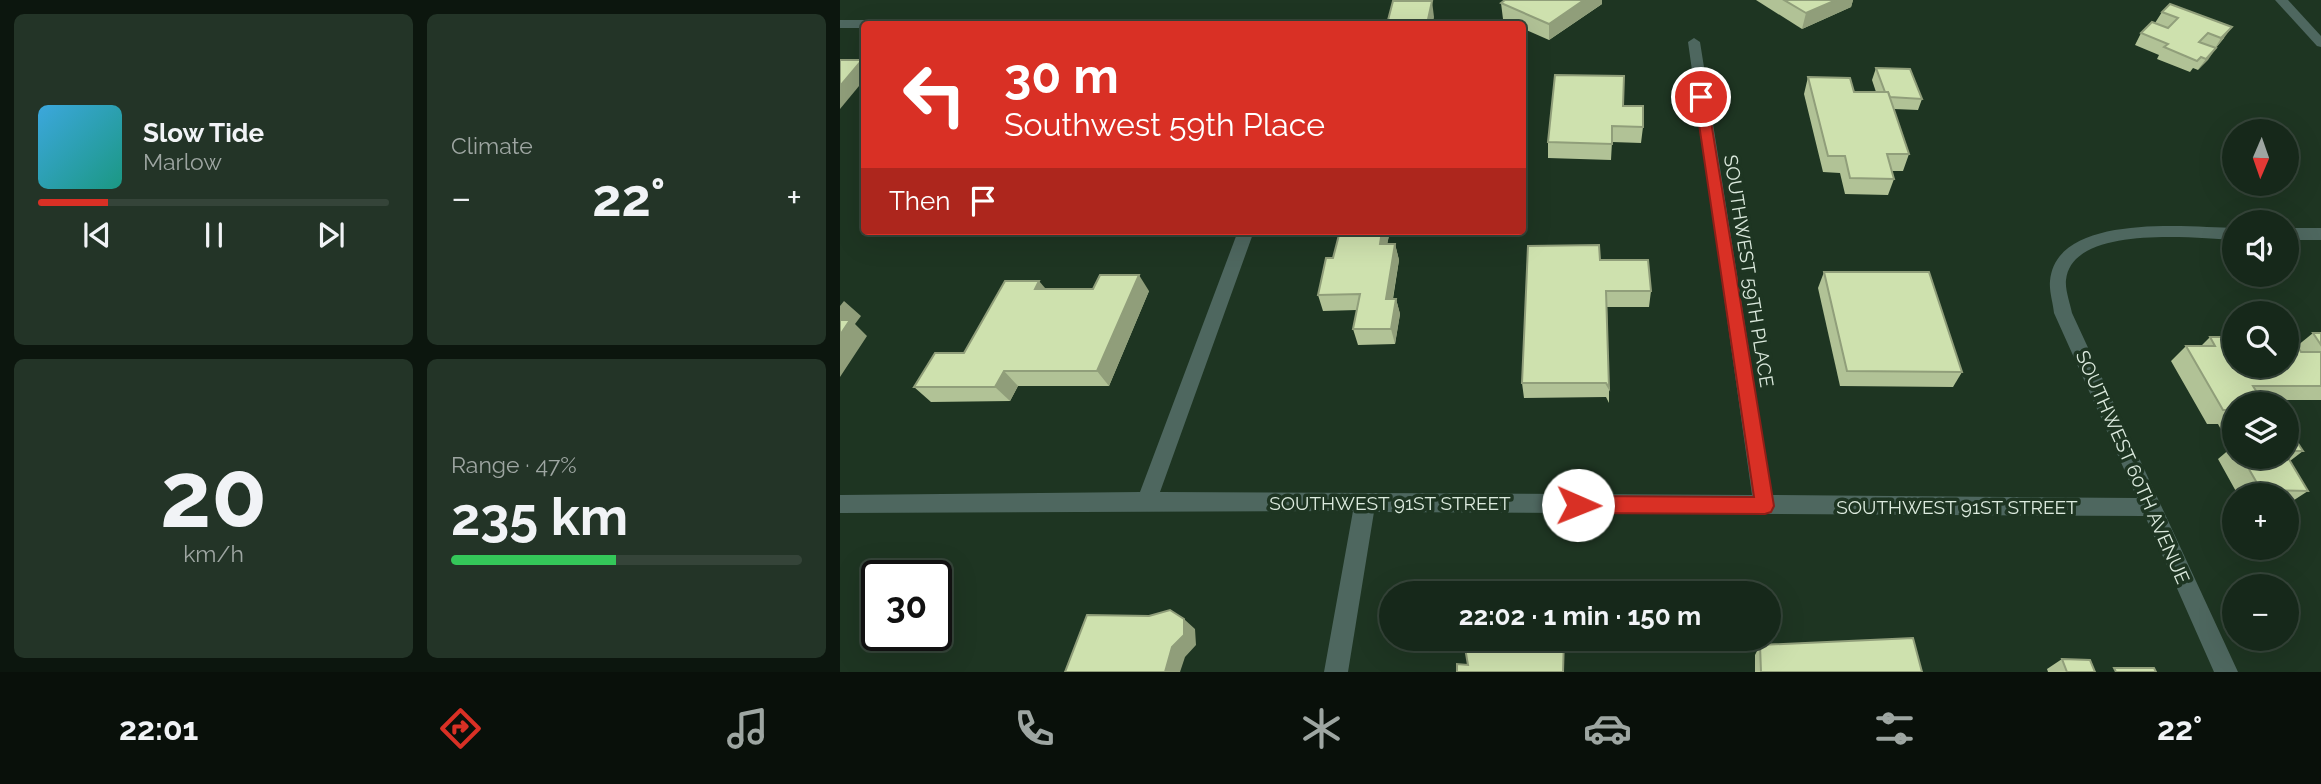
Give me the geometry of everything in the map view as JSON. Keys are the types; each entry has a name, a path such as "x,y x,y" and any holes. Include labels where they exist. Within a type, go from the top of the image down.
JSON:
{"street":[{"path":"2281,0 2321,43"},
{"path":"840,24 861,24"},
{"name":"SOUTHWEST 59TH PLACE","path":"1694,42 1765,506"},
{"name":"SOUTHWEST 60TH AVENUE","path":"2222,234 2115,235 2094,239 2075,249 2057,271 2057,296 2226,672"},
{"path":"2299,234 2321,234"},
{"path":"1147,501 1244,235"},
{"name":"SOUTHWEST 91ST STREET","path":"840,504 1147,501 2150,507"},
{"path":"1336,672 1365,503"}],"building":[{"path":"1505,0 1584,0 1549,24 1501,3"},
{"path":"1784,0 1836,0 1806,13"},
{"path":"1393,1 1432,1 1428,21 1388,21"},
{"path":"2170,4 2232,27 2221,38 2208,33 2199,42 2216,48 2206,59 2201,57 2197,61 2164,47 2168,44 2141,33 2152,22 2168,28 2178,18 2162,12"},
{"path":"840,60 861,60 861,61 840,86"},
{"path":"1876,68 1910,69 1922,99 1890,97 1888,92 1885,92"},
{"path":"1555,75 1624,76 1623,106 1643,106 1643,127 1612,126 1612,144 1548,142"},
{"path":"1808,77 1850,78 1854,92 1888,92 1909,154 1887,154 1894,179 1850,178 1845,156 1828,156"},
{"path":"1339,235 1381,235 1380,244 1395,244 1386,299 1396,299 1391,329 1353,329 1360,294 1318,295 1326,258 1333,258"},
{"path":"1599,245 1600,260 1648,260 1651,291 1606,291 1609,388 1606,383 1522,383 1528,246"},
{"path":"1824,272 1929,272 1962,372 1847,371"},
{"path":"1100,275 1139,275 1097,371 1004,371 995,387 914,387 935,353 964,353 1005,281 1039,281 1035,289 1093,289"},
{"path":"840,320 850,320 840,335"},
{"path":"2313,333 2321,333 2321,345"},
{"path":"2210,337 2222,337 2222,378 2299,378 2299,349 2301,352 2321,352 2321,386 2253,386 2257,392 2222,392 2222,408 2186,346 2215,346"},
{"path":"2249,469 2295,469 2308,491 2299,491 2299,483 2257,483"},
{"path":"1170,610 1184,619 1184,635 1172,647 1165,672 1065,672 1087,615 1149,616"},
{"path":"1913,638 1922,672 1761,672 1760,651 1781,651 1781,644"},
{"path":"1466,651 1564,651 1563,672 1457,672 1457,664 1468,665"},
{"path":"2062,659 2090,660 2095,672 2067,672"},
{"path":"2114,668 2154,668 2156,672 2116,672"}],"route":[{"path":"1578,505 1765,506 1701,97"}]}
